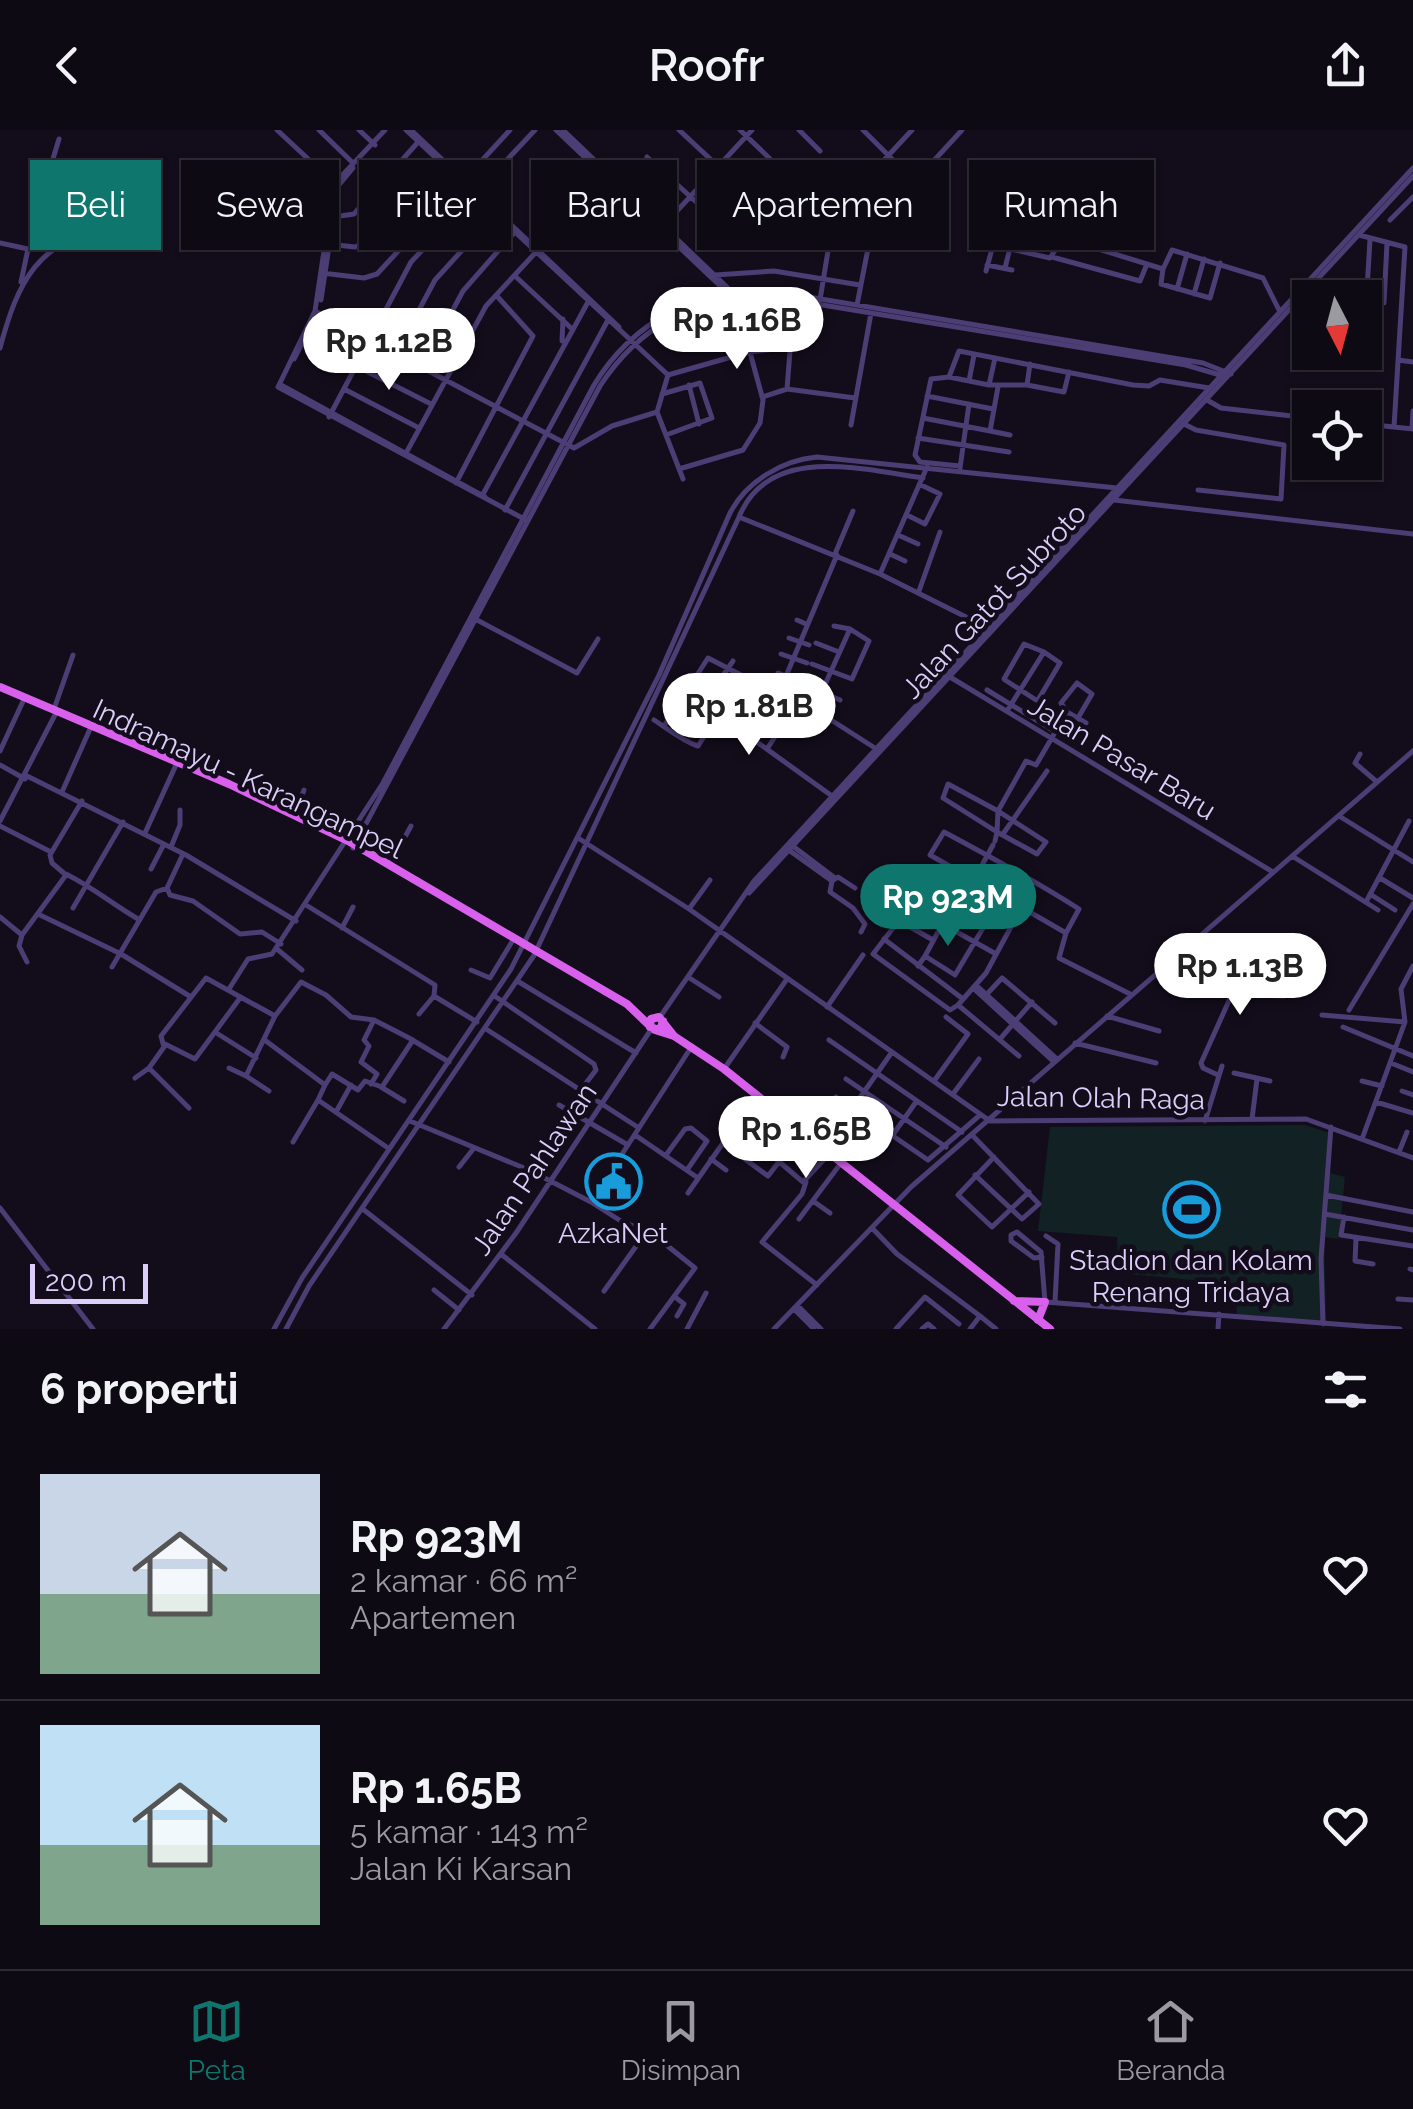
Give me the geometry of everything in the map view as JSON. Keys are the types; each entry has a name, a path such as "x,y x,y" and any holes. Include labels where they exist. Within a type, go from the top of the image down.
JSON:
{"main road":[{"name":"Indramayu - Karangampel","path":"0,689 175,763 350,844 522,943"},
{"name":"Indramayu - Karangampel","path":"56,711 103,732"},
{"path":"175,763 350,844"},
{"name":"Indramayu - Karangampel","path":"350,844 640,1013"},
{"path":"640,1013 660,1018 674,1036"},
{"path":"640,1013 652,1028 692,1046 724,1069 1050,1329"},
{"path":"652,1028 662,1028 660,1018"},
{"path":"1012,1301 1050,1302"},
{"path":"1038,1320 1050,1302"}],"street":[{"path":"277,130 310,160"},
{"path":"319,130 354,164"},
{"path":"359,130 374,144"},
{"path":"339,181 388,130"},
{"path":"408,130 441,160"},
{"path":"482,160 510,130"},
{"path":"505,160 534,130"},
{"path":"560,130 592,160"},
{"path":"679,130 714,160"},
{"path":"740,130 749,133 774,160"},
{"path":"799,130 820,151"},
{"path":"864,130 894,160"},
{"path":"820,301 834,214 912,130"},
{"path":"933,160 962,130"},
{"path":"725,160 749,133"},
{"path":"53,160 60,138"},
{"path":"339,215 354,214 420,140"},
{"path":"647,156 697,202"},
{"name":"Jalan Gatot Subroto","path":"660,1018 744,897 832,796 950,677 1413,168"},
{"name":"Jalan Gatot Subroto","path":"1337,254 1413,176"},
{"path":"677,210 697,189"},
{"path":"1381,211 1393,223 1413,197"},
{"path":"511,228 668,376"},
{"path":"422,367 463,291 515,232"},
{"path":"1359,235 1404,247 1394,427"},
{"path":"1052,257 1063,238 1164,269"},
{"path":"1368,280 1370,240"},
{"path":"677,241 733,296 762,397 760,424 744,450 680,468"},
{"path":"0,242 28,250 0,348"},
{"path":"1384,303 1387,243"},
{"path":"991,244 1010,248 1008,269 987,268 991,244"},
{"path":"21,283 57,250"},
{"path":"327,250 317,311 280,386 527,519"},
{"path":"324,273 372,276 397,250"},
{"path":"330,415 411,262 422,250"},
{"path":"396,353 434,280 462,250"},
{"path":"856,308 867,250"},
{"path":"1019,250 1140,281 1147,264"},
{"path":"1220,263 1211,298 1160,284 1170,250 1204,258 1220,263 1262,278 1271,287 1277,309"},
{"path":"404,455 496,295 537,251"},
{"path":"537,251 609,320"},
{"path":"1178,289 1187,254"},
{"path":"1194,294 1204,258"},
{"name":"Jalan Gatot Subroto","path":"1119,489 1207,400 1277,309 1331,261"},
{"path":"714,276 753,270 860,285"},
{"path":"515,276 572,329"},
{"path":"456,483 533,336 496,295"},
{"path":"229,989 248,959 270,956 279,946 350,844 606,366 681,305 733,296 820,301 1226,374"},
{"path":"481,497 588,302"},
{"path":"856,308 898,315"},
{"path":"317,311 578,448 612,426 657,412"},
{"path":"851,425 871,313"},
{"path":"562,344 563,319"},
{"path":"506,509 609,320"},
{"path":"668,376 749,352 788,349 787,389"},
{"path":"949,377 955,352 1133,385 1149,386 1160,380 1209,388"},
{"path":"969,381 974,354"},
{"path":"989,386 995,358"},
{"path":"1398,360 1413,362"},
{"path":"1027,385 1030,364"},
{"path":"356,366 432,404"},
{"path":"1069,372 1063,392 1027,385 989,386 933,376 918,438 918,461 1119,489"},
{"path":"668,376 657,412 683,479"},
{"path":"661,394 700,383 706,390 712,418 666,434"},
{"path":"689,385 699,424"},
{"path":"990,430 998,387"},
{"path":"344,389 419,428"},
{"path":"762,397 787,389 855,398"},
{"path":"928,396 993,410"},
{"path":"1207,400 1221,408 1292,416"},
{"path":"960,469 968,404"},
{"path":"1382,426 1412,429 1413,411"},
{"path":"923,418 1010,435"},
{"path":"1184,424 1196,430 1282,442 1285,448 1281,499 1198,490"},
{"path":"918,438 1010,452"},
{"path":"658,686 736,502 755,482 804,458 924,475 940,495 926,524 907,516"},
{"path":"274,1329 302,1278 390,1149 415,1124 519,982 582,840 750,498 777,476 804,467 924,475 960,469"},
{"path":"880,574 924,475"},
{"path":"1112,499 1413,534"},
{"name":"Jalan Gatot Subroto","path":"744,897 792,849 988,628 1112,499"},
{"path":"786,676 853,511"},
{"path":"739,517 836,554 988,628"},
{"path":"918,592 940,532"},
{"path":"898,535 918,544"},
{"path":"890,554 905,561"},
{"path":"474,617 577,673 598,639"},
{"path":"797,620 806,624"},
{"path":"781,654 852,679 868,642 850,629 834,626"},
{"path":"814,710 850,629"},
{"path":"789,638 839,652"},
{"path":"1026,642 1060,663 1041,699 1021,690 1004,678 1026,642"},
{"path":"1007,712 1044,652"},
{"path":"51,853 0,824 56,711 73,654"},
{"path":"654,720 680,737 699,745 743,677 730,664 708,658 664,726"},
{"path":"680,737 730,664"},
{"path":"778,673 798,681"},
{"name":"Jalan Pasar Baru","path":"950,677 1273,872"},
{"path":"1078,718 1092,695 1078,683 1072,684 1061,703 1068,712 1086,723"},
{"path":"987,690 1056,732"},
{"path":"686,691 832,796"},
{"path":"822,692 840,700"},
{"path":"732,694 780,729 766,749"},
{"path":"786,694 878,750"},
{"path":"0,751 24,699"},
{"path":"1036,765 1068,712"},
{"path":"62,792 90,729"},
{"path":"774,1329 893,1204 1413,751"},
{"path":"1360,754 1355,763 1377,782"},
{"path":"1026,762 1050,773 1016,822 999,833 998,810 1026,762"},
{"path":"145,833 175,763"},
{"path":"0,766 145,833 296,922"},
{"path":"952,782 1016,822 1044,839 1039,854 999,833 942,794 952,782"},
{"path":"294,815 304,790"},
{"path":"82,802 51,853 52,864 138,920"},
{"path":"151,869 180,825 180,810"},
{"path":"1339,816 1413,862"},
{"path":"1366,902 1409,821"},
{"path":"73,908 124,822"},
{"path":"390,864 411,826"},
{"path":"1066,933 930,855 944,832 1079,908 1059,958 1132,995"},
{"path":"286,1329 309,1286 363,1210 449,1062 496,996 582,840"},
{"name":"Jalan Olah Raga","path":"582,840 689,909 990,1121 1306,1119 1413,1158"},
{"path":"974,880 993,845"},
{"path":"792,849 834,880 855,888"},
{"path":"112,968 156,892 167,888 184,854"},
{"path":"1292,856 1378,910"},
{"path":"903,900 920,869"},
{"path":"27,962 19,946 22,935 66,874"},
{"path":"912,925 938,878"},
{"path":"1349,1010 1413,901 1380,878"},
{"path":"689,909 710,880"},
{"path":"834,880 830,892 854,908 865,924 861,932"},
{"path":"167,888 174,898 193,900 240,934 262,932 302,970"},
{"path":"891,894 922,908 996,954"},
{"path":"1370,894 1395,910"},
{"path":"868,903 934,940"},
{"path":"306,905 436,986 434,996 419,1014"},
{"path":"342,928 353,908"},
{"path":"925,956 955,974 961,957 992,913"},
{"path":"40,915 121,954 192,998"},
{"path":"0,917 22,935"},
{"path":"900,919 874,954 950,1010 975,986 1012,925"},
{"path":"918,966 944,921"},
{"path":"884,939 963,999"},
{"path":"1196,940 1240,972 1201,1063 1202,1068 1218,1075"},
{"path":"470,970 490,978 522,943"},
{"path":"827,1007 862,955"},
{"path":"1172,961 1182,971 1232,994 1284,996"},
{"path":"1362,1139 1404,1022 1400,988 1413,966"},
{"path":"240,998 218,1034 194,1060 164,1044 161,1036 206,977 276,1016"},
{"path":"688,977 719,997"},
{"path":"987,994 1001,978 1055,1023"},
{"path":"724,1069 787,979"},
{"path":"246,1076 276,1016 303,981 348,1016 374,1020 449,1062"},
{"path":"519,982 637,1054"},
{"path":"975,986 1055,1061"},
{"path":"975,986 1016,1021"},
{"path":"434,996 477,1022"},
{"path":"496,996 596,1066 580,1091"},
{"path":"1000,1039 1032,1002"},
{"path":"1402,1005 1413,1006"},
{"path":"958,1006 1019,1056"},
{"path":"1322,1015 1404,1022"},
{"path":"1107,1016 1159,1030"},
{"path":"934,1081 967,1035 946,1017"},
{"path":"372,1084 376,1074 360,1062 369,1046 364,1040 374,1020"},
{"path":"755,1023 787,1047 783,1057"},
{"path":"1343,1027 1413,1056"},
{"name":"Jalan Pahlawan","path":"444,1329 552,1181 652,1028"},
{"path":"486,1029 639,1128"},
{"path":"218,1034 256,1058"},
{"path":"381,1087 413,1040"},
{"path":"829,1040 962,1132"},
{"path":"266,1041 324,1085"},
{"path":"1075,1043 1156,1063"},
{"path":"135,1078 149,1068 164,1044"},
{"path":"590,1202 692,1046"},
{"path":"852,1109 892,1052"},
{"path":"953,1094 980,1059"},
{"path":"1391,1062 1413,1072"},
{"path":"1205,1121 1222,1066"},
{"path":"149,1068 189,1108"},
{"path":"229,1068 269,1091"},
{"path":"293,1142 332,1074 358,1090 364,1081 404,1101"},
{"path":"1234,1074 1270,1081"},
{"path":"1252,1120 1257,1078"},
{"path":"846,1079 946,1147"},
{"path":"1362,1081 1382,1086"},
{"path":"336,1112 350,1085"},
{"path":"1402,1091 1413,1095"},
{"path":"836,1097 928,1160 980,1114"},
{"path":"318,1100 390,1149"},
{"path":"891,1138 916,1102"},
{"path":"1376,1102 1413,1113"},
{"path":"559,1104 628,1145"},
{"path":"415,1124 552,1181 646,1231 695,1268 650,1329"},
{"path":"736,1125 806,1182"},
{"path":"1324,1324 1323,1233 1331,1127"},
{"path":"666,1155 686,1129 691,1128 708,1140 687,1170"},
{"path":"688,1193 724,1143 766,1176 802,1132"},
{"path":"1399,1152 1408,1132"},
{"path":"634,1135 698,1178"},
{"path":"972,1135 1039,1204 1026,1217 1011,1210 976,1175"},
{"path":"459,1167 474,1148"},
{"path":"817,1285 762,1241 802,1194 806,1182 829,1154"},
{"path":"994,1156 958,1195 990,1227 1029,1192"},
{"path":"711,1159 726,1170"},
{"path":"800,1219 841,1163"},
{"path":"1326,1195 1413,1212"},
{"path":"813,1200 830,1214"},
{"path":"0,1208 93,1329"},
{"path":"363,1210 472,1294"},
{"path":"1325,1214 1413,1230"},
{"path":"1341,1236 1344,1218"},
{"path":"872,1228 898,1254 996,1329"},
{"path":"604,1291 646,1231"},
{"path":"1042,1257 1034,1258 1010,1241 1011,1236 1018,1232 1039,1249 1042,1257 1050,1302"},
{"path":"1323,1233 1413,1246"},
{"path":"1046,1236 1058,1246 1050,1302"},
{"path":"1356,1238 1354,1261 1373,1264"},
{"path":"501,1254 560,1297 585,1326 595,1329"},
{"path":"434,1290 459,1310"},
{"path":"687,1329 706,1293"},
{"path":"674,1297 684,1305 677,1316"},
{"path":"896,1329 925,1297 959,1324"},
{"path":"1398,1299 1413,1300"},
{"path":"1050,1302 1400,1329"},
{"path":"796,1307 818,1329"},
{"path":"1218,1329 1220,1314"},
{"path":"970,1329 980,1316"},
{"path":"922,1329 928,1324 934,1329"}],"shaded area":[{"name":"Stadion dan Kolam Renang Tridaya","path":"1305,1125 1330,1133 1327,1172 1345,1177 1339,1239 1324,1237 1326,1322 1237,1315 1235,1284 1118,1273 1117,1237 1038,1231 1050,1127"}],"place":[{"name":"AzkaNet","path":"613,1182"},
{"name":"Stadion dan Kolam Renang Tridaya","path":"1191,1209"}]}
